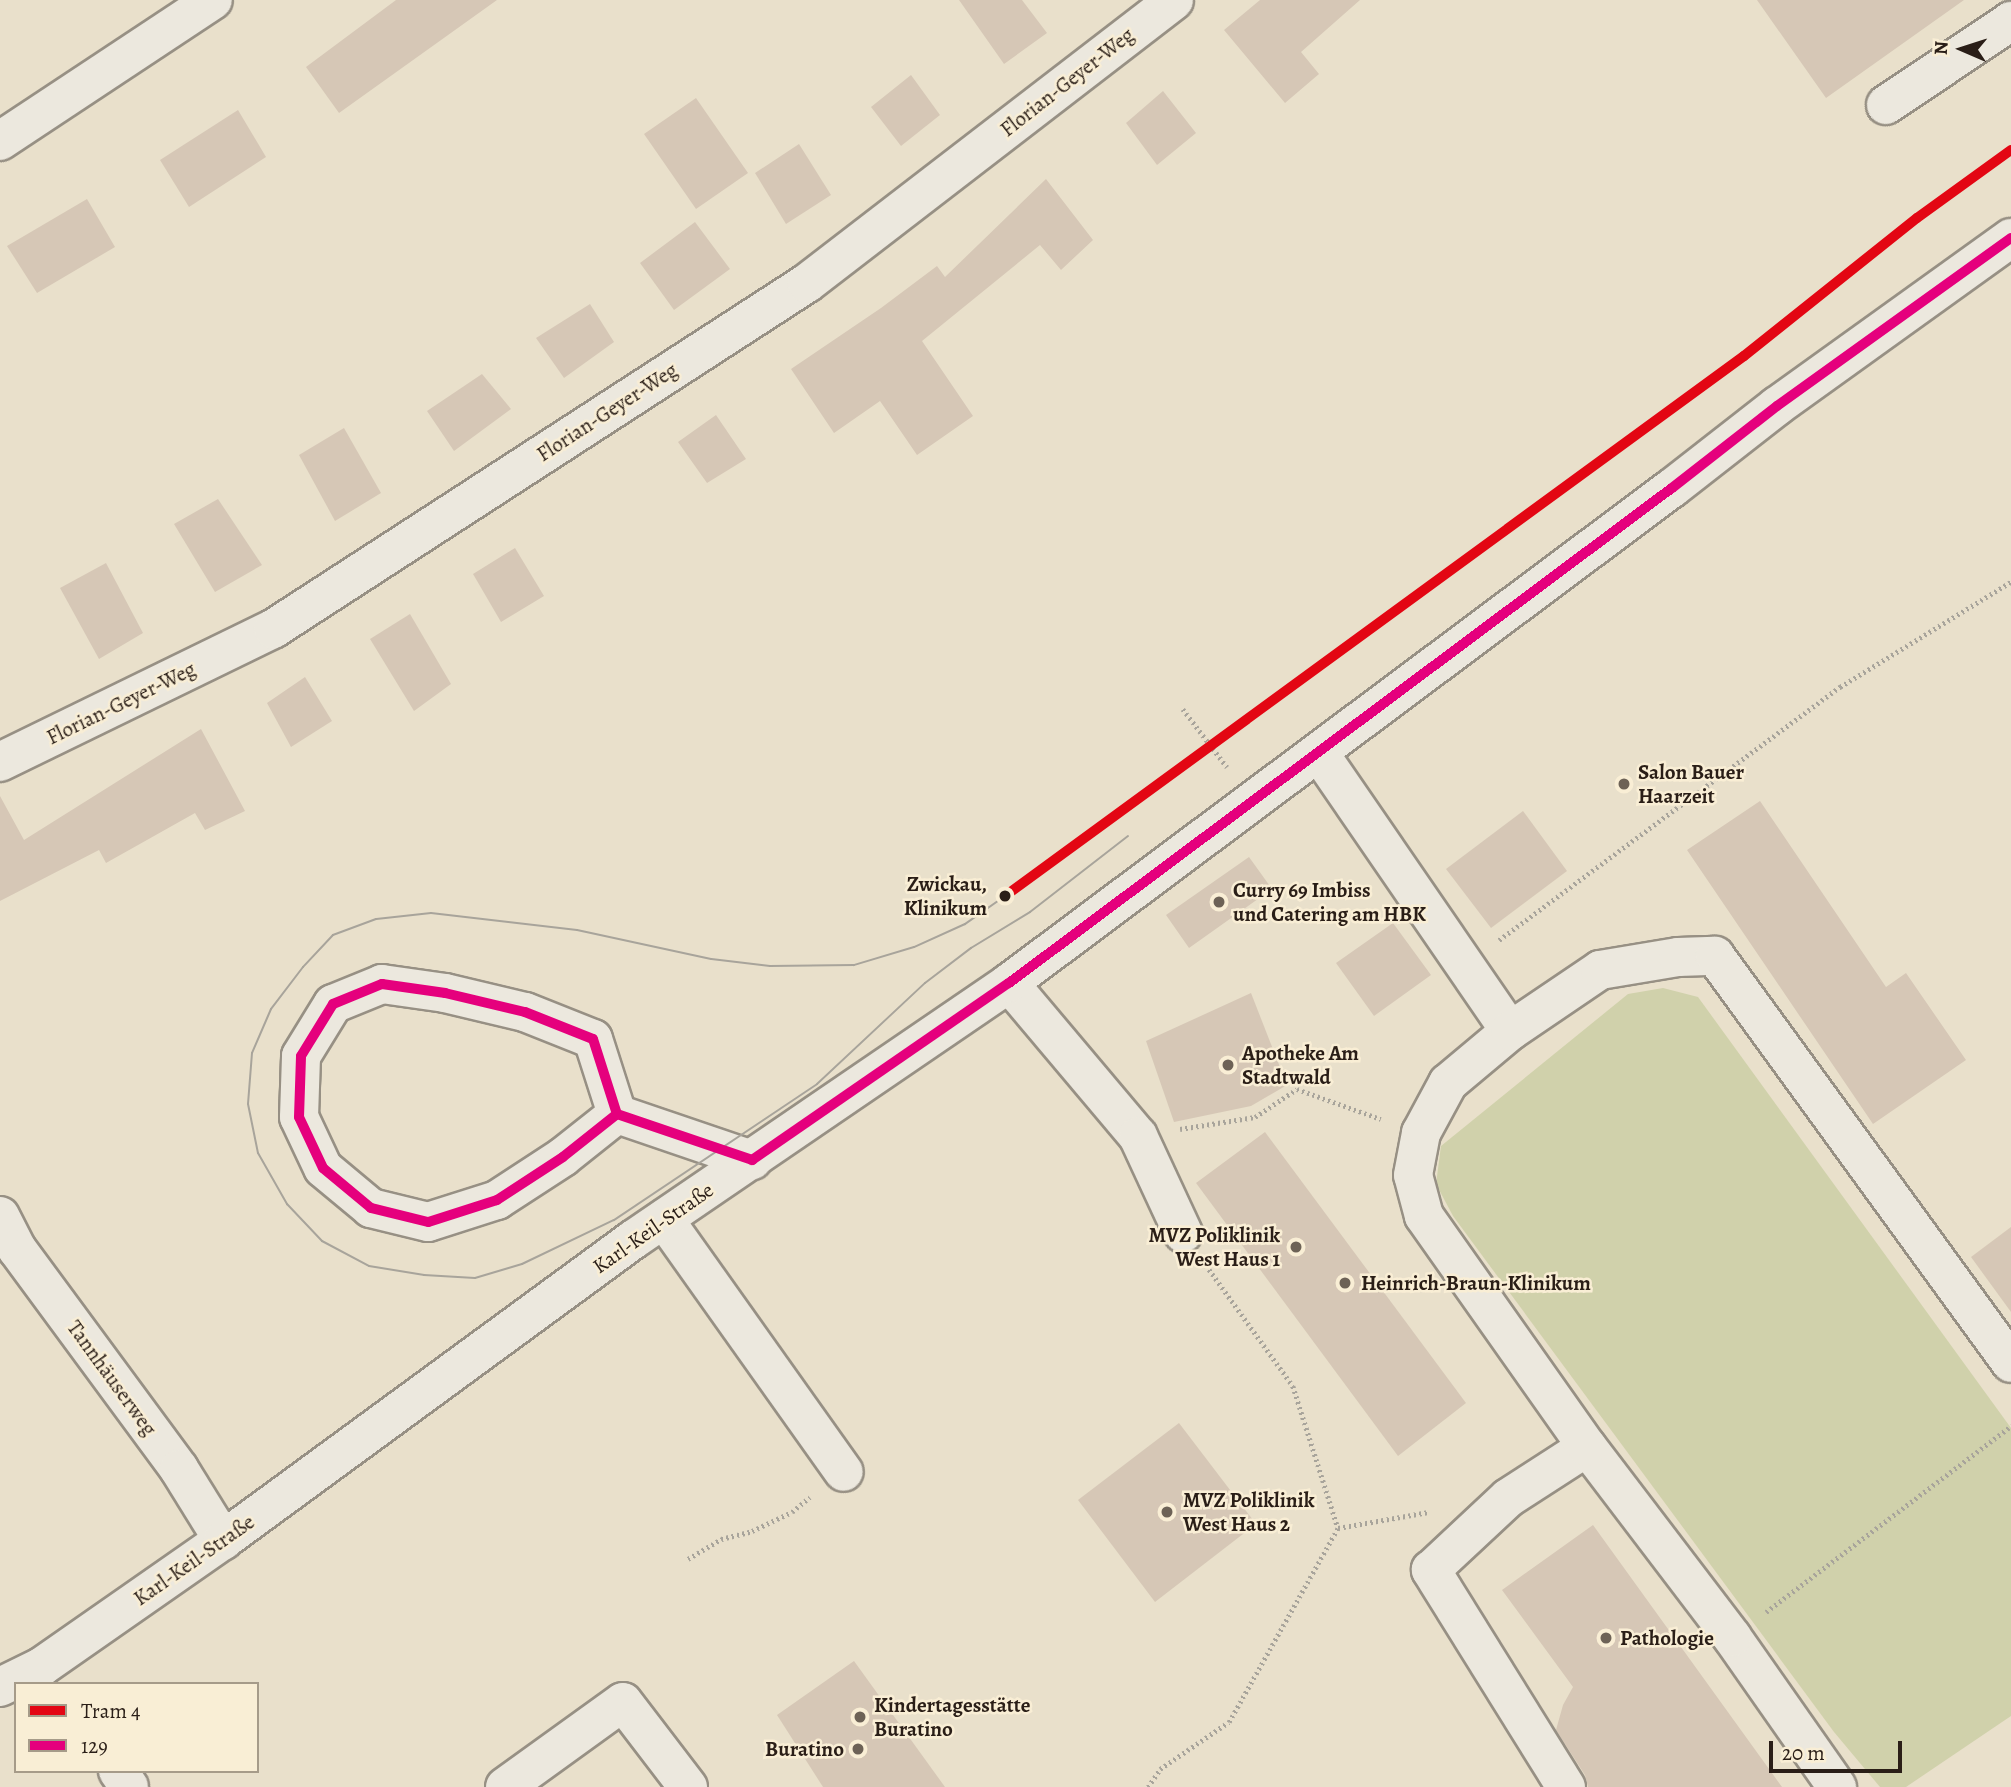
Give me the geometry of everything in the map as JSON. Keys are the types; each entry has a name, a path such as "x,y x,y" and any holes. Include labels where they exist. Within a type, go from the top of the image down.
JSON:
{"street":[{"path":"0,141 213,0"},
{"name":"Florian-Geyer-Weg","path":"0,762 273,629 807,283 1174,0"},
{"path":"1885,105 2011,21"},
{"name":"Karl-Keil-Straße","path":"20,1682 48,1675 223,1540 664,1219 1009,983 1319,753 1777,406 2011,238"},
{"path":"1319,753 1510,1031"},
{"path":"1837,1787 1732,1637 1587,1447 1424,1216 1413,1175 1421,1133 1448,1083 1510,1031 1600,970 1678,957 1715,956 2011,1363"},
{"path":"1009,983 1138,1136 1183,1233"},
{"path":"382,984 445,993 525,1012 593,1039 617,1114 563,1157 497,1200 428,1223 371,1208 323,1168 299,1117 301,1056 333,1003 382,984"},
{"path":"617,1114 752,1160"},
{"name":"Tannhäuserweg","path":"0,1216 18,1249 179,1469 223,1540"},
{"path":"664,1219 844,1472"},
{"path":"1566,1787 1431,1570 1508,1498 1587,1447"},
{"path":"505,1787 623,1702 688,1787"}],"path":[{"path":"1466,967 1840,687 2011,582"},
{"path":"1183,709 1252,801"},
{"path":"1138,1136 1255,1117 1297,1089 1421,1133"},
{"path":"1149,1787 1160,1769 1229,1722 1338,1528 1293,1386 1183,1233"},
{"path":"1732,1637 2011,1426"},
{"path":"688,1559 721,1539 751,1531 792,1512 811,1496"},
{"path":"1338,1528 1443,1510"}],"green space":[{"path":"1663,988 1698,997 2011,1428 2011,1716 1906,1787 1880,1787 1834,1732 1453,1216 1436,1184 1441,1146 1628,994"}],"building":[{"path":"396,0 497,0 339,113 306,67"},
{"path":"959,0 1022,0 1047,33 1004,64"},
{"path":"1260,0 1360,0 1301,52 1319,74 1285,103 1224,30"},
{"path":"1757,0 1964,0 1826,98"},
{"path":"911,75 940,115 901,146 871,107"},
{"path":"1163,91 1196,133 1157,165 1126,123"},
{"path":"696,98 748,173 696,209 644,134"},
{"path":"238,110 266,157 189,207 160,160"},
{"path":"799,144 831,195 786,224 755,173"},
{"path":"1046,179 1093,240 1061,270 1040,245 922,341 973,416 917,455 880,401 834,433 791,369 937,266 945,277"},
{"path":"87,199 115,247 37,293 7,246"},
{"path":"695,222 730,269 674,310 640,263"},
{"path":"590,304 614,342 564,378 536,338"},
{"path":"482,374 511,409 454,451 427,411"},
{"path":"716,415 746,459 707,483 678,442"},
{"path":"344,428 381,493 335,521 299,455"},
{"path":"218,499 262,565 215,592 174,524"},
{"path":"515,548 544,596 501,622 473,574"},
{"path":"106,563 143,633 99,659 60,588"},
{"path":"410,614 451,684 414,711 370,639"},
{"path":"305,677 332,721 291,747 267,703"},
{"path":"201,729 245,811 205,830 195,813 106,863 99,850 0,901 0,796 24,840"},
{"path":"1760,801 1886,987 1906,973 1966,1060 1873,1124 1687,850"},
{"path":"1523,811 1567,871 1491,928 1446,869"},
{"name":"Curry 69 Imbiss und Catering am HBK","path":"1249,857 1272,889 1189,948 1166,915"},
{"path":"1393,923 1431,975 1374,1016 1336,963"},
{"path":"1251,993 1287,1085 1251,1106 1174,1122 1146,1041"},
{"name":"MVZ Poliklinik West Haus 1","path":"1265,1132 1466,1403 1398,1456 1196,1183"},
{"path":"2011,1227 2011,1312 1971,1257"},
{"name":"MVZ Poliklinik West Haus 2","path":"1179,1423 1256,1524 1155,1602 1078,1500"},
{"name":"Pathologie","path":"1593,1525 1782,1787 1588,1787 1585,1775 1556,1730 1563,1705 1573,1687 1502,1590"},
{"name":"Buratino","path":"854,1661 945,1787 823,1787 777,1715"}],"tram line":[{"name":"4","path":"1005,896 1744,356 1917,218 2011,150"},
{"path":"1005,896 965,924 914,947 854,965 770,966 711,959 577,930 431,913 376,919 333,935 303,967 271,1009 252,1053 248,1104 258,1153 287,1204 322,1241 369,1266 424,1275 475,1278 522,1264 614,1220 817,1084 925,983 971,948 1030,912 1128,836"}],"transit line":[{"name":"129","path":"617,1114 752,1160 1009,983 1672,488 1777,406 2011,238"},
{"name":"129","path":"382,984 445,993 525,1012 593,1039 617,1114 563,1157 497,1200 428,1222 371,1208 323,1168 299,1117 301,1056 333,1004 382,984"}],"place":[{"name":"Salon Bauer Haarzeit","path":"1624,784"},
{"name":"Zwickau, Klinikum","path":"1005,896"},
{"name":"Curry 69 Imbiss und Catering am HBK","path":"1219,902"},
{"name":"Apotheke Am Stadtwald","path":"1228,1065"},
{"name":"MVZ Poliklinik West Haus 1","path":"1296,1247"},
{"name":"Heinrich-Braun-Klinikum","path":"1345,1283"},
{"name":"MVZ Poliklinik West Haus 2","path":"1167,1512"},
{"name":"Pathologie","path":"1606,1638"},
{"name":"Kindertagesstätte Buratino","path":"860,1717"},
{"name":"Buratino","path":"858,1749"}]}
